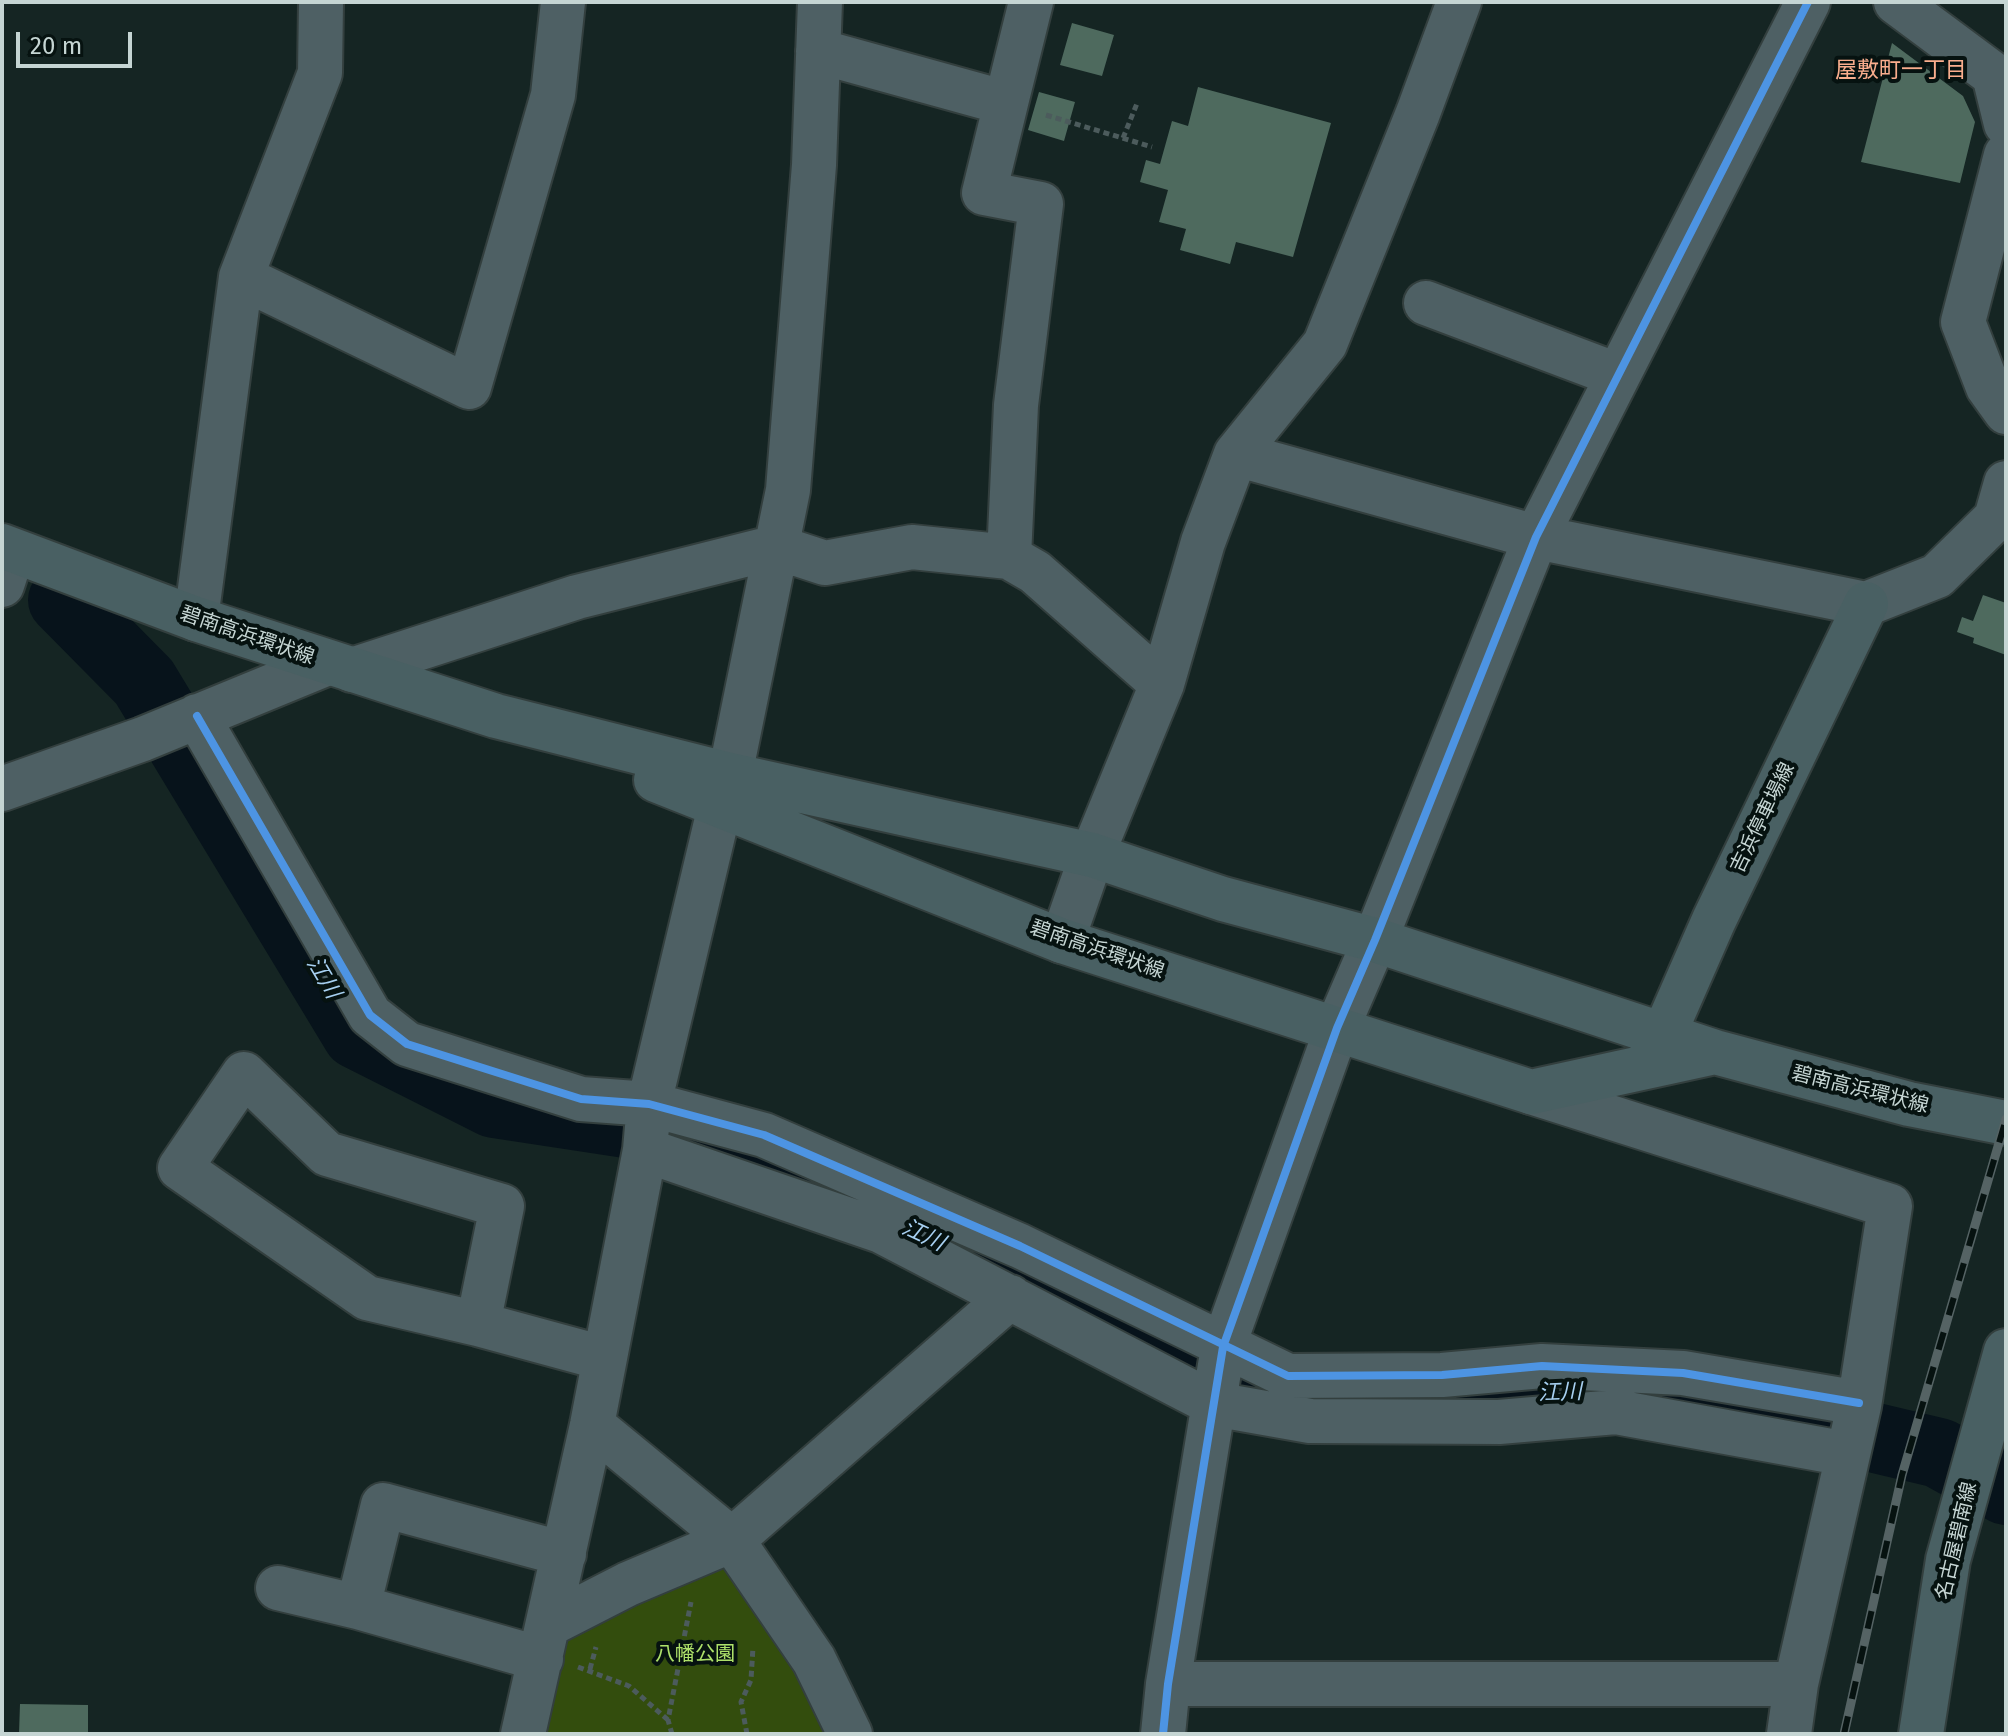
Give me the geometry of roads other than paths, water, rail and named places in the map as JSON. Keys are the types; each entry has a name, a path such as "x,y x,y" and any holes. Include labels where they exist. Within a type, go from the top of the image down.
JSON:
{"main road":[{"name":"碧南高浜環状線","path":"6,561 725,790 1062,941 1531,1092 1715,1052"},
{"name":"吉浜停車場線","path":"1664,1034 1714,920 1866,604"},
{"name":"碧南高浜環状線","path":"725,790 1092,855 1223,899 1375,940 1715,1052 1909,1104 2006,1123"},
{"name":"名古屋碧南線","path":"1921,1734 1948,1560 2003,1369"}],"street":[{"path":"196,619 241,277 320,73 321,2"},
{"path":"241,277 469,387 553,95 563,2"},
{"path":"523,1734 592,1425 647,1127 725,790 789,474 814,165 820,2"},
{"path":"1009,557 1016,405 1041,204 984,193 1031,2"},
{"path":"1062,941 1092,855 1162,684 1203,542 1236,454 1325,344 1459,2"},
{"path":"1163,1734 1168,1684 1224,1346 1337,1028 1536,537 1808,2"},
{"path":"1896,2 2000,79 2006,124"},
{"path":"818,51 1006,103"},
{"path":"2006,155 1963,322 1988,387 2006,412"},
{"path":"1426,303 1617,375"},
{"path":"1236,454 1536,537 1866,604 1937,576 1996,518 2006,483"},
{"path":"2,789 340,666 577,597 776,547 825,563 912,547 1009,557 1035,572 1162,684"},
{"path":"196,716 370,1015 407,1044 581,1099 881,1231 1214,1403 1310,1421 1499,1422 1616,1412 1848,1453"},
{"path":"478,1324 502,1206 327,1154 244,1074 180,1168 367,1298 603,1358"},
{"path":"1531,1092 1890,1206 1859,1405 1796,1684 1789,1734"},
{"path":"647,1127 764,1135 1020,1246 1288,1376 1442,1375 1542,1366 1683,1373 1859,1405"},
{"path":"278,1588 358,1607 544,1642 628,1584 716,1547 1010,1297"},
{"path":"592,1425 716,1547 814,1660 850,1734"},
{"path":"358,1607 383,1505 564,1554"},
{"path":"1168,1684 1796,1684"}],"waterway":[{"name":"江川","path":"63,600 144,682 357,1034 494,1103 678,1131 851,1204"},
{"name":"江川","path":"989,1267 1234,1381 1301,1401 1493,1398 1615,1392 1825,1426 1939,1453 2006,1490"}],"railway":[{"path":"1844,1734 1902,1475 2006,1119"}],"district":[{"name":"屋敷町一丁目","path":"1901,71"}],"park label":[{"name":"八幡公園","path":"695,1654"}]}
